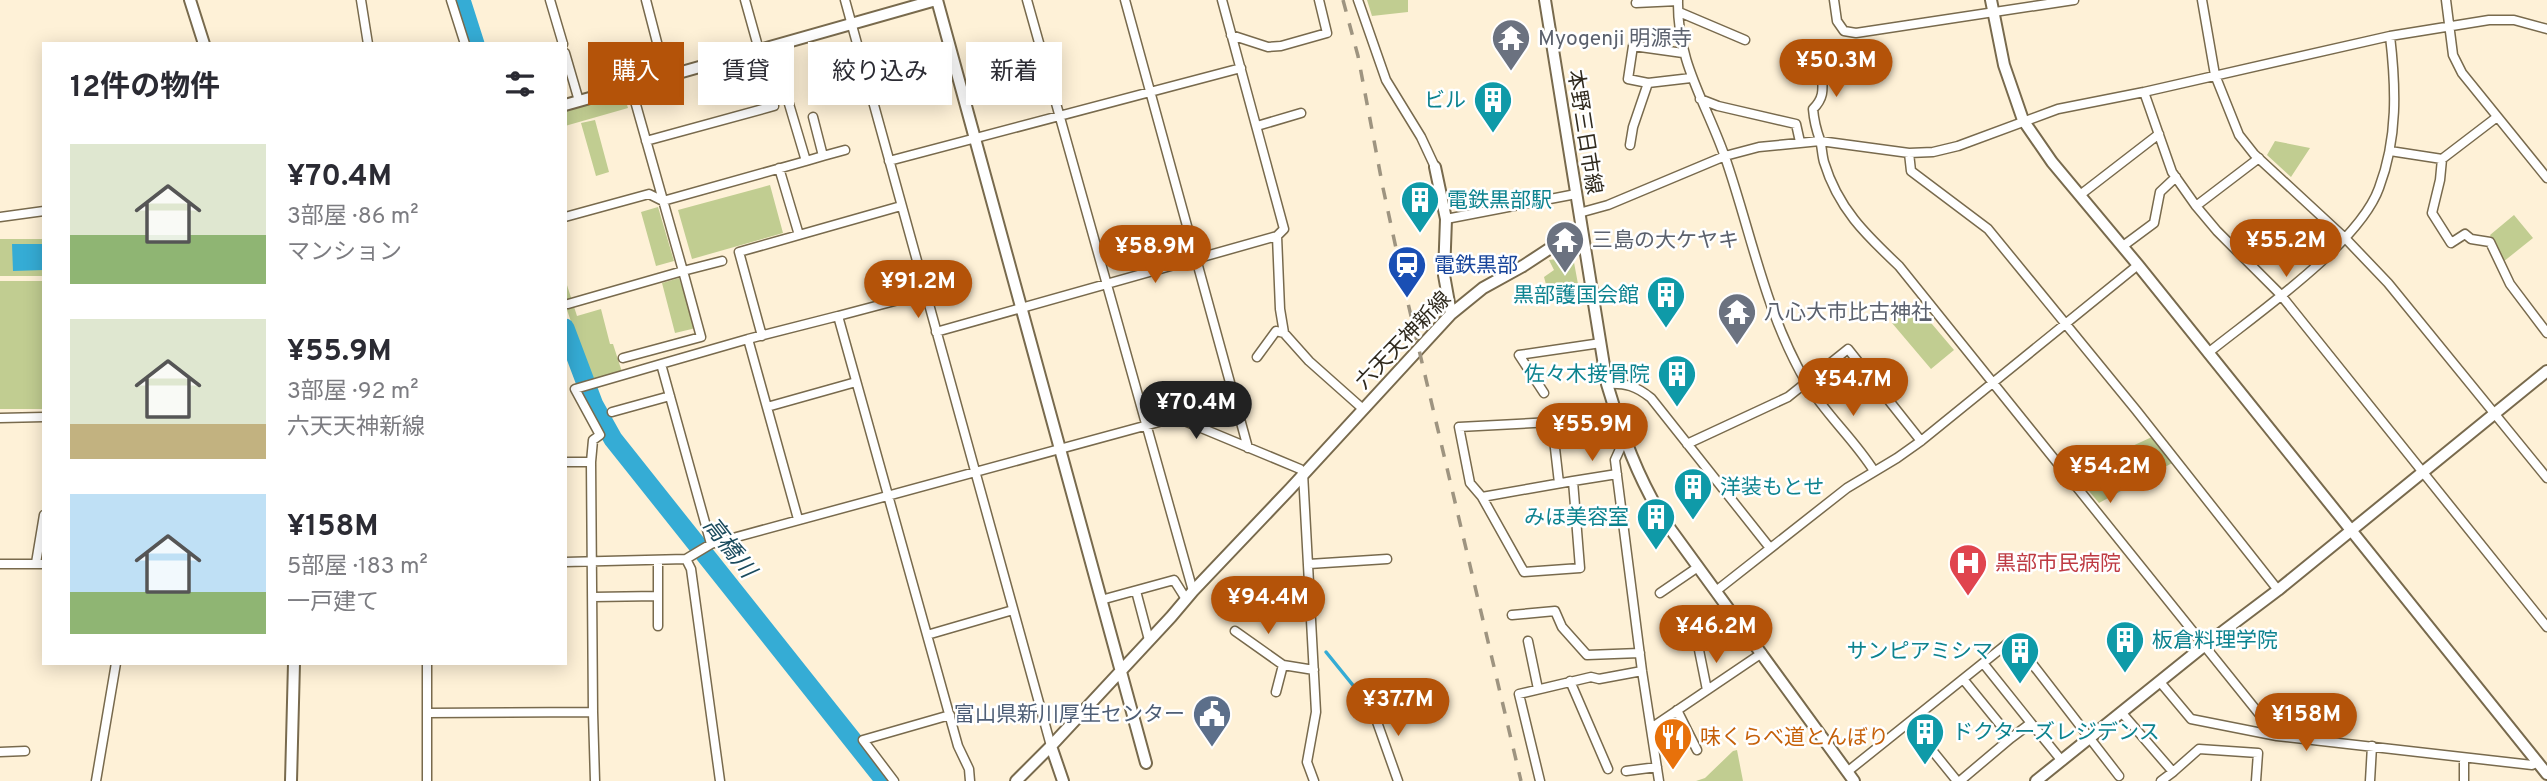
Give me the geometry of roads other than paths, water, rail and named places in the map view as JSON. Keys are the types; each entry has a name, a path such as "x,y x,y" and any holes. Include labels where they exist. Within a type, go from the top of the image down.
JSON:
{"street":[{"path":"190,0 203,42"},
{"path":"361,0 368,42"},
{"path":"451,0 465,42"},
{"path":"550,0 561,42"},
{"path":"646,0 657,42"},
{"path":"745,0 762,42"},
{"path":"845,0 974,471 1063,781"},
{"path":"786,42 936,0 1146,763"},
{"path":"1027,0 1189,595"},
{"path":"1125,0 1248,448"},
{"path":"936,332 1277,236 1284,229 1222,0"},
{"path":"1231,35 1268,47 1327,33 1319,0"},
{"path":"1358,0 1386,80 1421,137 1435,167 1447,219 1444,275 1451,314"},
{"name":"本野三日市線","path":"1545,0 1581,228"},
{"path":"1636,2 1678,0 1683,52 1724,156 1769,302 1807,383 1874,471"},
{"path":"1834,0 1837,21 1844,31 1856,33 1992,6 2074,0"},
{"path":"2202,0 2215,75 2239,135 2259,158 2346,239 2388,283 2547,478"},
{"path":"2446,0 2453,55 2462,73 2547,178"},
{"path":"1992,6 2004,65 2023,120 2052,162 2123,246 2547,774"},
{"path":"1679,12 1745,40"},
{"path":"1579,214 1608,205 1724,156 1759,147 1820,141 1909,153 1933,152 1958,146 2058,109 2390,36 2489,20 2514,20 2547,29"},
{"path":"2208,353 2346,239 2379,191 2390,151 2395,110 2390,36"},
{"path":"1683,52 1633,46 1628,79 1648,83 1691,78"},
{"path":"1836,56 1822,75 1823,91 1820,102 1813,109 1823,161 1841,203 1859,228 1899,266 1994,382 2277,736"},
{"path":"567,60 579,101"},
{"path":"889,161 1241,68"},
{"path":"1630,145 1633,127 1648,83"},
{"path":"2144,92 2172,172 2196,206 2280,294 2547,627"},
{"path":"567,104 588,99"},
{"path":"1700,99 1718,106 1796,124 1800,142"},
{"path":"623,359 701,337 636,105"},
{"path":"789,105 806,161"},
{"path":"646,141 774,106"},
{"path":"1257,127 1301,113"},
{"path":"813,117 824,156"},
{"path":"2390,151 2442,159 2497,117"},
{"path":"2080,195 2159,134"},
{"path":"567,215 649,194 663,201 845,150"},
{"path":"1909,153 1911,171 1988,229 2278,590"},
{"path":"2196,206 2259,158"},
{"path":"2442,159 2432,213 2451,243 2465,234 2471,239 2490,242 2510,284 2547,333"},
{"path":"779,168 799,235"},
{"path":"2123,246 2154,223 2160,191 2176,177"},
{"path":"1447,219 1576,194"},
{"path":"762,336 740,253 901,206"},
{"path":"0,217 42,211"},
{"path":"1581,228 1607,384 1624,440 1648,494 1850,776 2013,639 2119,776"},
{"name":"六天天神新線","path":"1016,781 1052,746 1451,314 1483,288 1581,228"},
{"path":"1277,236 1280,309 1284,333 1309,361 1363,409"},
{"path":"568,304 722,261"},
{"path":"1716,591 1847,488 1921,441 2138,265"},
{"path":"595,781 591,462 593,440 600,435 575,388 925,293"},
{"path":"838,316 958,746 969,769 970,781"},
{"path":"1257,357 1276,331 1284,333"},
{"path":"748,339 798,519"},
{"path":"1544,393 1519,355 1601,342"},
{"path":"1687,444 1787,397 1848,349 1921,441"},
{"path":"661,364 712,544"},
{"path":"2039,780 2547,371"},
{"path":"767,407 856,382"},
{"path":"1607,384 1624,383 1637,387 1651,398 1770,548"},
{"path":"612,412 670,396"},
{"path":"0,418 42,417"},
{"path":"567,562 686,559 712,544 798,519 1170,419 1182,419 1300,469 1303,473 1316,712 1307,762 1314,781"},
{"path":"1559,483 1552,422 1459,427 1470,483 1482,497 1524,572 1580,568 1573,481"},
{"path":"1624,440 1615,460 1659,781"},
{"path":"567,462 591,462"},
{"path":"1482,497 1617,474"},
{"path":"0,564 40,564 42,540"},
{"path":"686,559 691,569 720,781"},
{"path":"1308,564 1387,559"},
{"path":"657,560 658,626"},
{"path":"1660,593 1698,566"},
{"path":"1101,600 1174,580 1189,595"},
{"path":"1136,591 1149,640"},
{"path":"593,597 658,596"},
{"path":"927,635 1013,610"},
{"path":"1512,615 1555,611 1562,627 1587,655 1640,653"},
{"path":"1236,631 1283,665 1314,670"},
{"path":"1528,641 1538,689"},
{"path":"1698,645 1707,690"},
{"path":"1651,728 1762,653"},
{"path":"1983,663 2062,761"},
{"path":"96,781 116,665"},
{"path":"291,781 294,665"},
{"path":"427,665 427,781"},
{"path":"1276,692 1283,665"},
{"path":"1540,781 1519,694 1570,681 1642,671"},
{"path":"1963,679 2011,738"},
{"path":"1570,681 1608,769"},
{"path":"2160,682 2191,719 2277,736 2532,765 2538,762"},
{"path":"1371,705 1398,781"},
{"path":"1677,710 1697,750"},
{"path":"427,713 593,712"},
{"path":"2122,713 2173,772"},
{"path":"894,781 863,740 950,715"},
{"path":"1910,723 1959,781 2031,723"},
{"path":"2370,781 2372,746"},
{"path":"2161,781 2199,750 2258,753 2256,781"},
{"path":"0,752 25,751"},
{"path":"2464,781 2465,758"},
{"path":"1626,771 1657,767"}],"water":[{"path":"12,244 42,244 42,270 13,271"}],"waterway":[{"name":"高橋川","path":"461,0 474,42"},
{"name":"高橋川","path":"567,333 594,405 613,439 885,781"},
{"path":"1326,652 1369,705"}],"railway":[{"path":"1343,0 1358,56 1407,299 1521,781"}],"place":[{"name":"Myogenji 明源寺","path":"1511,72"},
{"name":"ビル","path":"1493,134"},
{"name":"電鉄黒部駅","path":"1420,234"},
{"name":"三島の大ケヤキ","path":"1565,274"},
{"name":"電鉄黒部","path":"1407,299"},
{"name":"黒部護国会館","path":"1666,329"},
{"name":"八心大市比古神社","path":"1737,346"},
{"name":"佐々木接骨院","path":"1677,408"},
{"name":"洋装もとせ","path":"1693,521"},
{"name":"みほ美容室","path":"1656,551"},
{"name":"黒部市民病院","path":"1968,597"},
{"name":"板倉料理学院","path":"2125,674"},
{"name":"サンピアミシマ","path":"2020,685"},
{"name":"富山県新川厚生センター","path":"1212,748"},
{"name":"ドクターズレジデンス","path":"1925,766"},
{"name":"味くらべ道とんぼり","path":"1673,771"}]}
